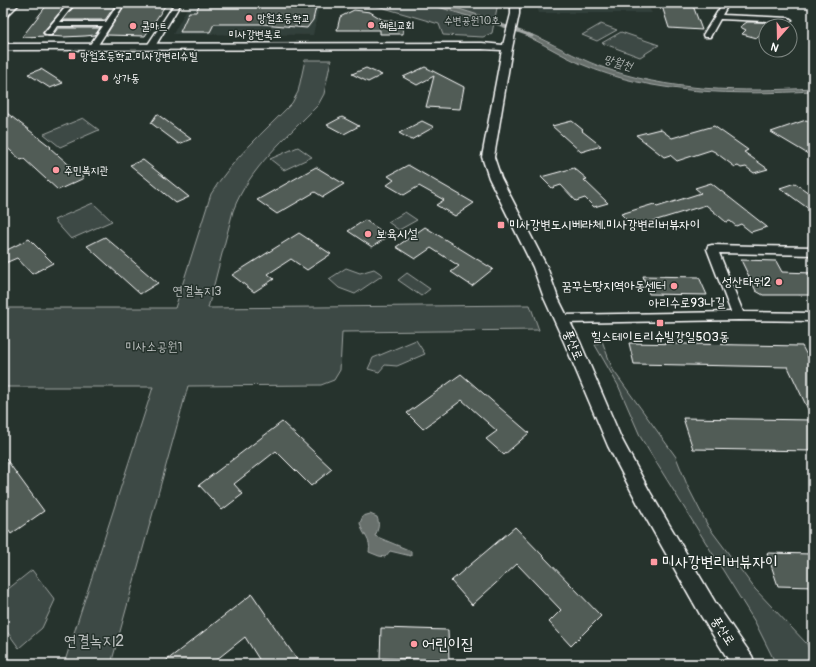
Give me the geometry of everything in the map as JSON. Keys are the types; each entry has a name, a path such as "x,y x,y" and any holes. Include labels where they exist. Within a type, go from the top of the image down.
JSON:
{"main road":[{"path":"3,15 14,3"}],"street":[{"path":"48,33 72,3"},
{"path":"93,46 122,3"},
{"path":"151,46 178,3"},
{"name":"풍산로","path":"515,3 515,14 508,44 488,157 495,178 540,267 551,298 562,319 614,442 628,470 708,609 744,664"},
{"path":"707,36 726,3"},
{"path":"719,17 758,19"},
{"path":"55,24 108,24"},
{"name":"미사강변북로","path":"3,47 482,46 508,44"},
{"path":"739,316 712,249 813,251"},
{"name":"아리수로93나길","path":"562,319 739,316 813,317"}],"shaded area":[{"name":"망월초등학교","path":"190,3 320,3 313,35 173,34"},
{"path":"425,3 434,3 460,9 495,20 494,24"},
{"path":"536,3 646,3 652,13 539,13"},
{"path":"528,33 599,66 625,75 651,81 732,90 813,88 813,91 755,93 696,91 637,82 608,74 581,64 527,36"},
{"path":"370,514 377,517 378,520 378,527 375,536 411,551 411,556 390,551 385,557 369,552 370,548 368,540 360,523 363,516"}],"green space":[{"name":"수변공원10호","path":"367,3 498,3 492,33 483,37 443,35 439,24"},
{"path":"601,24 617,30 597,41 582,35"},
{"path":"621,32 659,45 640,57 602,43"},
{"path":"305,60 331,60 324,94 318,105 282,141 259,167 240,195 233,211 208,308 530,305 539,330 342,332 340,370 334,380 321,385 188,386 111,664 64,664 153,387 3,387 3,308 175,308 211,194 219,181 238,157 292,103 298,92"},
{"path":"83,118 99,130 60,147 44,134"},
{"path":"298,147 312,157 284,170 270,159"},
{"path":"93,203 112,221 71,239 54,220"},
{"path":"405,212 417,220 399,230 388,222"},
{"path":"346,268 360,273 374,269 383,275 355,294 339,288 329,279"},
{"path":"407,273 430,289 421,296 398,280"},
{"path":"416,340 425,354 397,366 385,365 379,372 368,369 373,358"},
{"path":"602,341 613,370 676,457 688,487 708,526 755,589 807,644 813,659 813,664 776,664 755,622 641,438 618,385 595,345"},
{"path":"32,570 55,600 42,628 19,648 3,626 3,593"}],"building":[{"path":"96,3 117,3 105,20 63,20 75,5 94,5"},
{"path":"126,3 167,3 145,36 106,35"},
{"name":"망월초등학교","path":"200,3 317,3 313,20 307,28 262,24 214,24 210,32 180,32 189,12 196,12"},
{"path":"661,3 692,3 702,30 669,28"},
{"path":"47,5 66,5 43,32 43,34 48,36 22,37"},
{"name":"혜림교회","path":"354,10 370,12 383,20 404,21 403,34 380,34 380,30 337,30 340,17"},
{"path":"747,22 758,22 758,37 742,34 746,30 740,27"},
{"path":"58,28 100,28 95,35 63,37 48,36 52,36"},
{"path":"425,67 464,87 460,109 426,107 434,76 417,85 403,77"},
{"path":"366,68 382,75 368,82 352,74"},
{"path":"41,69 63,83 50,88 28,74"},
{"path":"3,110 51,147 50,148 84,178 58,190 24,159 21,160 3,144"},
{"path":"157,114 191,139 179,144 151,123"},
{"path":"342,117 359,126 344,134 327,125"},
{"path":"806,120 813,124 813,157 771,132"},
{"path":"422,121 434,127 411,140 399,133"},
{"path":"572,121 601,146 581,152 552,126"},
{"path":"714,126 748,150 744,152 768,169 754,173 746,167 735,167 711,150 677,161 670,155 664,157 636,135 660,129 672,138"},
{"path":"143,160 189,197 176,203 130,165"},
{"path":"408,165 474,203 455,216 436,205 444,200 419,186 404,195 387,185 394,180 388,176"},
{"path":"316,167 344,184 323,197 315,192 277,214 257,200"},
{"path":"574,168 587,179 584,180 608,203 594,207 585,198 576,201 561,185 552,188 541,177"},
{"path":"711,183 767,227 751,232 741,224 736,226 730,221 726,222 706,205 634,227 621,214 654,204 657,207 701,193 695,188"},
{"path":"795,183 813,196 813,212 780,188"},
{"name":"보육시설","path":"365,220 389,236 372,247 348,231"},
{"path":"425,227 493,269 472,286 451,272 459,266 431,248 415,259 396,247"},
{"path":"299,233 331,254 307,270 291,259 268,274 274,279 254,292 232,275"},
{"path":"105,237 158,283 140,294 87,246"},
{"path":"29,239 53,263 32,274 17,258 3,264 3,252"},
{"name":"성산타워2","path":"741,260 776,261 782,272 813,273 813,295 763,295 756,291"},
{"name":"꿈꾸는땅지역아동센터","path":"643,276 699,277 707,295 649,294"},
{"path":"629,343 802,346 813,367 813,420 788,367 634,364"},
{"path":"461,374 529,433 504,455 486,439 497,431 462,400 423,429 407,413"},
{"path":"683,418 813,420 813,451 693,449"},
{"path":"282,422 332,469 311,486 276,451 234,484 243,494 222,510 199,485"},
{"path":"3,455 44,511 11,534 3,522"},
{"path":"515,527 601,616 571,646 549,622 561,610 517,564 472,605 451,581"},
{"path":"767,553 813,554 813,587 778,586"},
{"path":"252,594 300,664 262,664 245,637 211,664 162,664"},
{"name":"어린이집","path":"381,628 448,630 449,660 380,658"}],"waterway":[{"name":"망월천","path":"490,21 532,36"}],"place":[{"name":"망월초등학교","path":"249,18"},
{"name":"혜림교회","path":"371,25"},
{"name":"쿨마트","path":"133,26"},
{"name":"망월초등학교.미사강변리슈빌","path":"72,56"},
{"name":"상가동","path":"105,78"},
{"name":"주민복지관","path":"56,170"},
{"name":"미사강변도시베라체.미사강변리버뷰자이","path":"501,225"},
{"name":"보육시설","path":"368,234"},
{"name":"성산타워2","path":"779,282"},
{"name":"꿈꾸는땅지역아동센터","path":"674,286"},
{"name":"힐스테이트리슈빌강일503동","path":"660,323"},
{"name":"미사강변리버뷰자이","path":"654,562"},
{"name":"어린이집","path":"414,644"}],"park label":[{"name":"연결녹지3","path":"197,291"},
{"name":"미사소공원1","path":"154,347"},
{"name":"연결녹지2","path":"94,641"}]}
